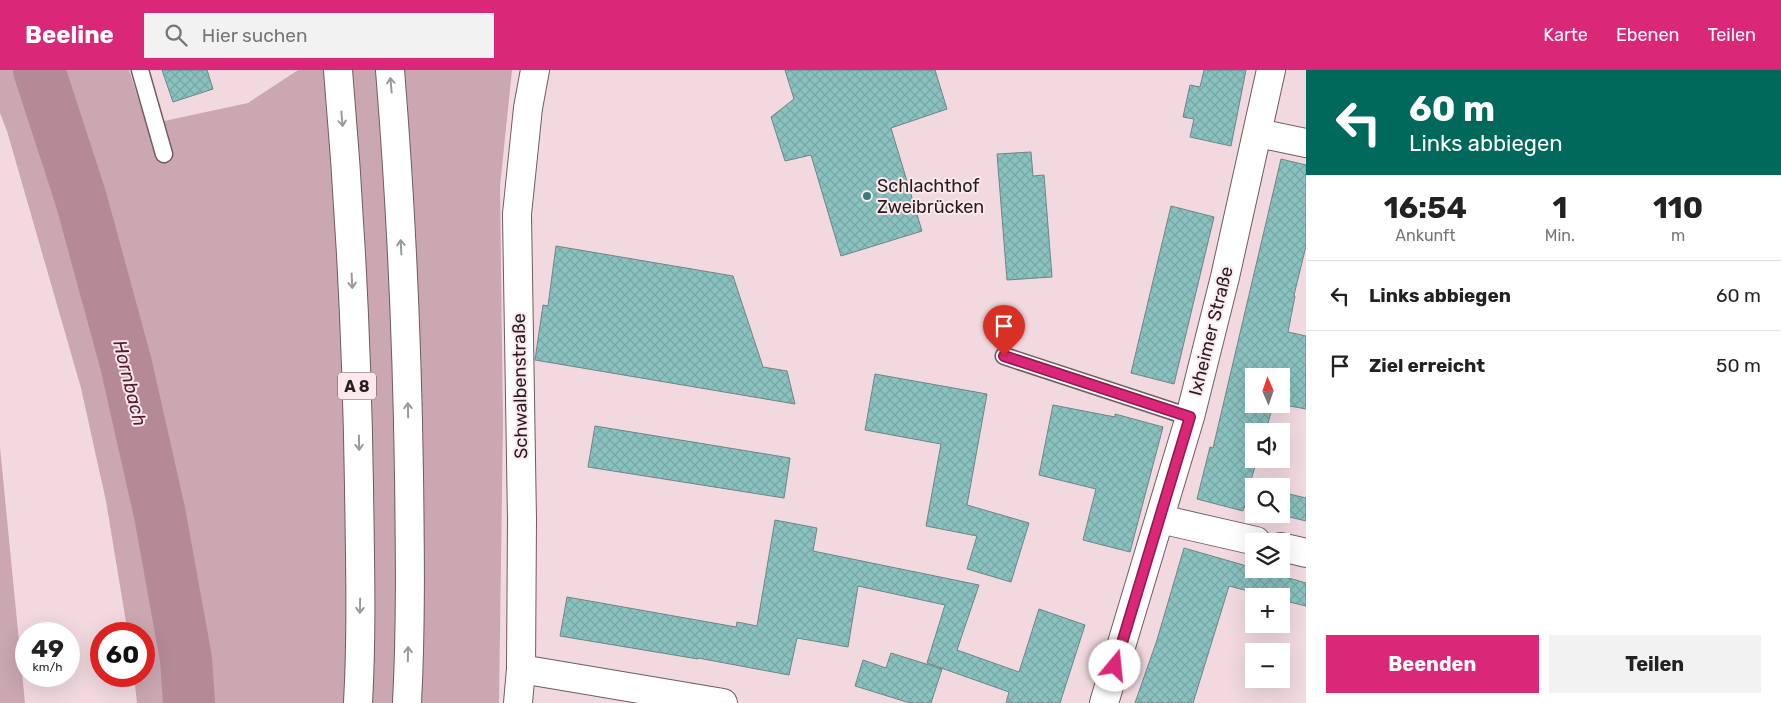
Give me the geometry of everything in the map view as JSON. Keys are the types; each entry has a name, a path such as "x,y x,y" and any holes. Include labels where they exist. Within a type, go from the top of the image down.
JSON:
{"main road":[{"name":"A 8","path":"338,70 345,151 358,400 360,542 358,703"},
{"path":"390,70 397,157 408,400 410,550 408,703"},
{"name":"Schwalbenstraße","path":"518,703 522,520 517,214 528,108 535,70"},
{"name":"Ixheimer Straße","path":"1104,703 1190,417 1258,133 1271,70"},
{"path":"1258,133 1306,143"},
{"path":"1160,519 1245,538"},
{"path":"1290,549 1306,553"},
{"path":"520,669 724,703"}],"lane":[{"path":"140,70 164,154"},
{"path":"1004,356 1190,417"}],"shaded area":[{"path":"0,70 129,70 144,116 150,124 248,103 298,70 512,70 500,187 503,422 499,703 137,703 135,687 155,687 155,622 126,622 106,501 81,388 7,131 0,113"},
{"path":"0,447 17,622 15,622 15,687 23,687 25,703 0,703"}],"building":[{"path":"162,70 207,70 213,89 173,102"},
{"name":"Schlachthof Zweibrücken","path":"785,70 935,70 947,109 891,128 922,231 841,256 811,155 785,161 771,117 794,99"},
{"path":"1204,70 1246,70 1231,146 1190,137 1194,119 1183,117 1190,85 1200,87"},
{"path":"1031,152 1033,176 1044,175 1052,277 1007,280 997,154"},
{"path":"1281,159 1306,165 1306,246 1294,295 1288,332 1306,336 1306,409 1290,406 1290,368 1245,368 1245,413 1271,413 1268,423 1245,423 1245,468 1254,468 1252,478 1245,478 1245,505 1243,511 1197,499 1210,447 1213,448"},
{"path":"1171,206 1214,217 1174,384 1131,373"},
{"path":"556,246 733,276 763,367 787,371 795,404 535,360 543,305 548,306"},
{"path":"875,374 987,394 967,505 1029,523 1011,582 967,569 977,536 926,526 941,444 865,430"},
{"path":"1053,405 1115,417 1115,414 1163,427 1130,552 1083,540 1096,489 1039,475"},
{"path":"595,426 790,458 784,498 588,467"},
{"path":"1290,494 1306,498 1306,521 1290,517"},
{"path":"775,520 817,528 813,551 979,585 957,650 1019,672 1039,609 1085,625 1060,703 1006,703 1009,692 927,663 945,605 858,586 848,647 797,638 789,675 560,636 567,597 736,627 737,622 757,626"},
{"path":"1184,548 1245,566 1245,578 1289,578 1306,583 1306,606 1290,602 1290,588 1245,588 1245,590 1229,586 1193,703 1135,703 1157,640"},
{"path":"891,653 942,669 931,703 910,703 855,686 863,660 886,668"}],"waterway":[{"name":"Hornbach","path":"39,70 81,199 126,364 160,515 186,659 189,703"}],"place":[{"name":"Schlachthof Zweibrücken","path":"867,196"}],"route":[{"path":"1004,356 1190,417 1115,666"}]}
